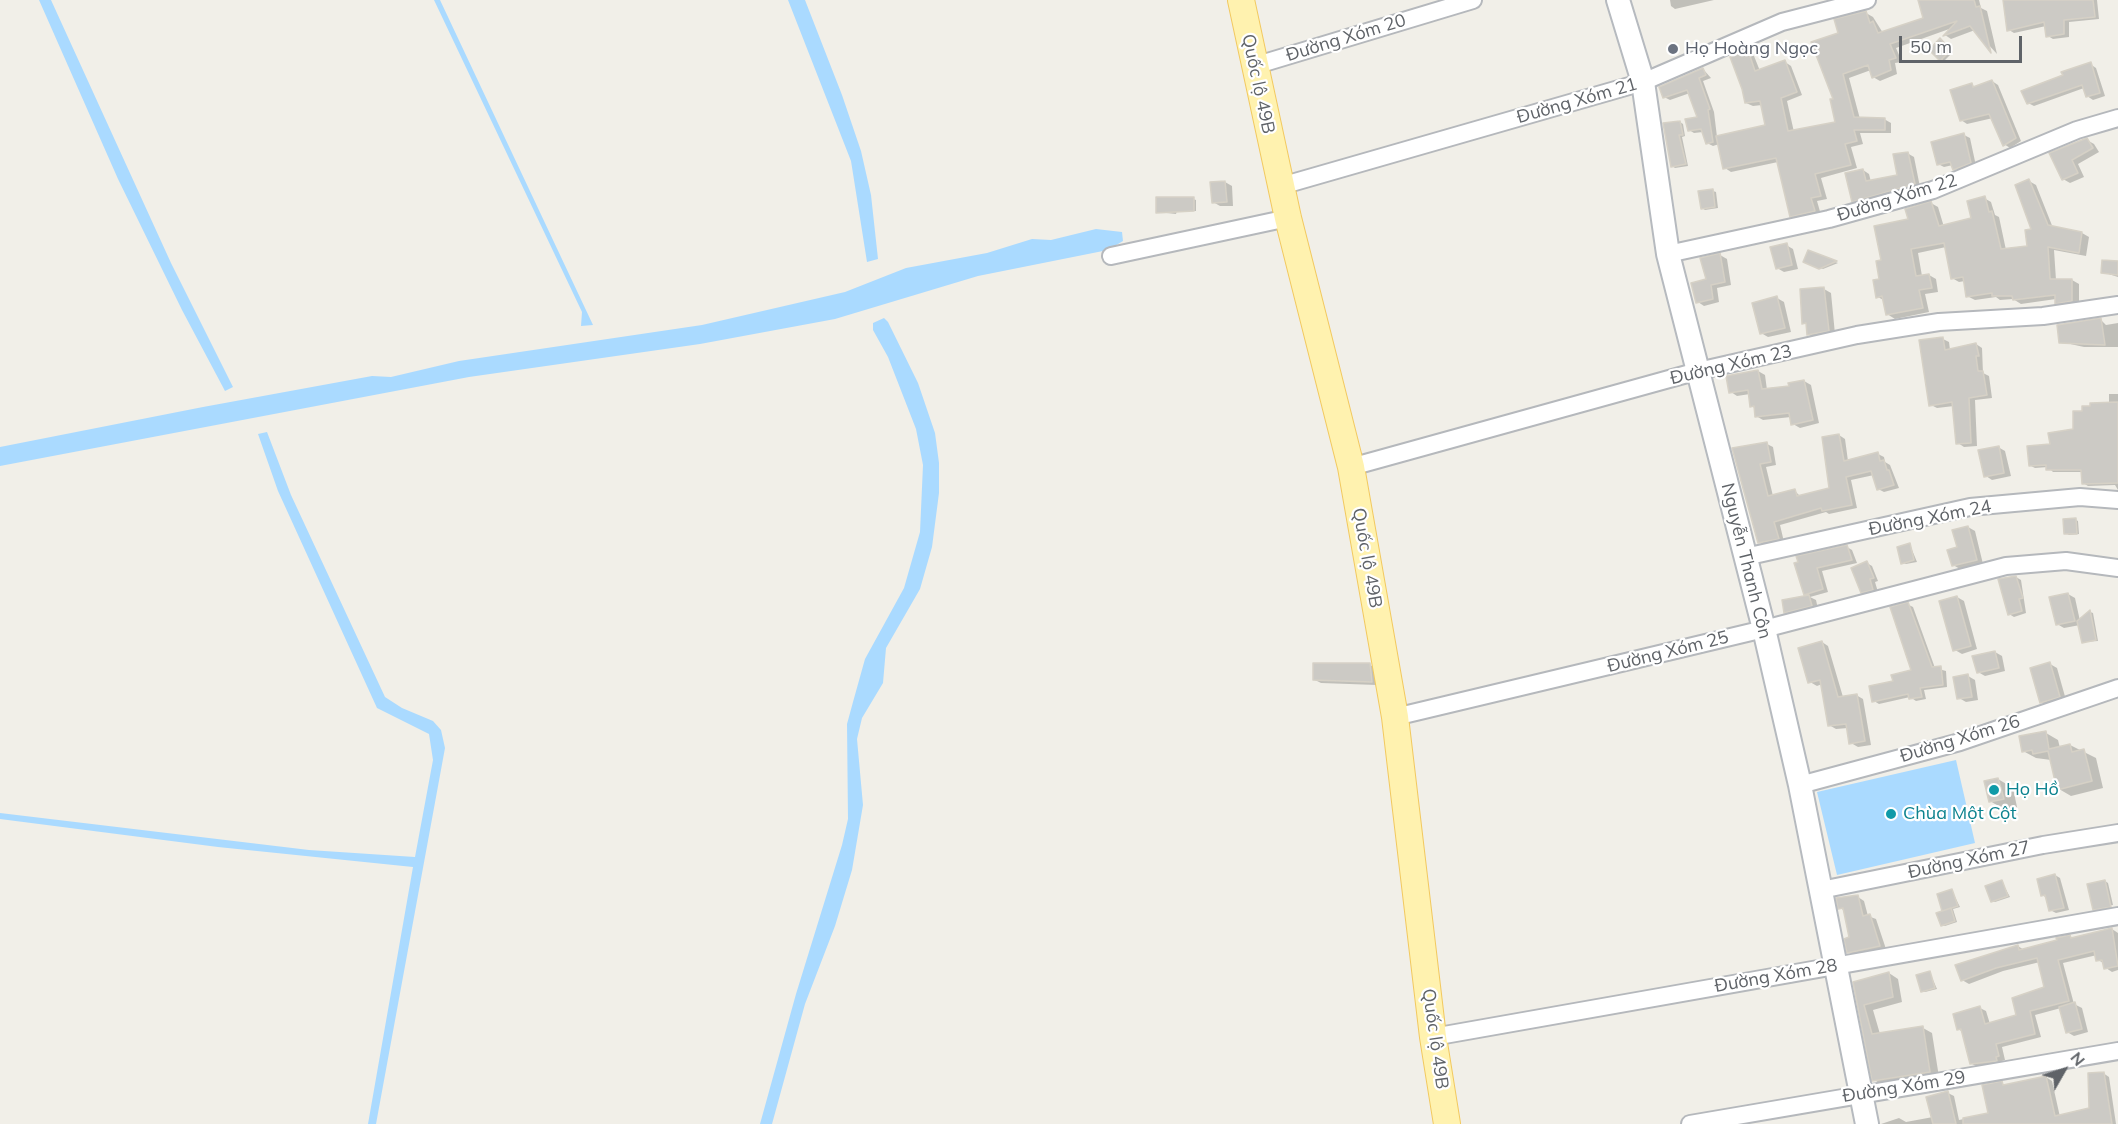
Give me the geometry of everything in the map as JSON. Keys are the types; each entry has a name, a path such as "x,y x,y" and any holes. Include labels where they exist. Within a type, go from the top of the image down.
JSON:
{"main road":[{"name":"Quốc lộ 49B","path":"1241,0 1288,218 1351,467 1395,717 1447,1124"}],"street":[{"name":"Đường Xóm 20","path":"1254,66 1473,0"},
{"name":"Nguyễn Thanh Côn","path":"1618,0 1643,82 1668,254 1764,629 1800,785 1867,1124"},
{"name":"Đường Xóm 21","path":"1281,186 1643,82 1782,22 1867,0"},
{"name":"Đường Xóm 22","path":"1668,254 1829,219 1933,190 2077,130 2118,118"},
{"path":"1111,256 1288,218"},
{"name":"Đường Xóm 23","path":"1351,467 1698,371 1857,335 1939,322 2043,316 2118,305"},
{"name":"Đường Xóm 24","path":"1745,557 1970,507 2080,497 2118,500"},
{"name":"Đường Xóm 25","path":"1395,717 1764,629 2006,566 2066,561 2118,568"},
{"name":"Đường Xóm 26","path":"1800,785 1960,742 2118,688"},
{"name":"Đường Xóm 27","path":"1821,891 2043,845 2118,833"},
{"name":"Đường Xóm 28","path":"1434,1036 2118,916"},
{"name":"Đường Xóm 29","path":"1690,1124 2118,1051"}],"water":[{"path":"39,0 51,0 171,263 233,387 225,391 182,310 118,179"},
{"path":"434,0 440,0 593,325 581,326 582,312"},
{"path":"788,0 805,0 842,95 861,151 871,195 878,259 867,262 851,161"},
{"path":"1096,229 1122,232 1123,241 1108,250 978,276 835,319 700,344 469,377 0,466 0,447 372,376 391,377 459,361 702,325 845,292 906,268 987,253 1032,239 1051,240"},
{"path":"884,318 918,383 935,433 939,463 939,493 932,547 920,589 886,648 883,683 862,718 857,739 863,805 852,870 835,926 805,1004 772,1124 760,1124 848,819 847,724 865,659 904,588 920,532 923,465 916,429 888,357 873,330 873,323"},
{"path":"267,432 291,495 385,697 402,708 433,721 441,730 445,748 376,1124 368,1124 413,867 218,847 0,819 0,813 309,850 415,857 433,760 429,734 377,708 278,491 258,434"},
{"path":"1956,760 1975,843 1837,875 1817,792"}],"building":[{"path":"1918,0 1974,0 1976,7 1980,6 1991,53 1970,26 1943,36 1957,21 1890,44 1896,58 1889,60 1891,70 1872,78 1868,65 1843,74 1854,117 1885,118 1885,130 1854,130 1857,141 1845,144 1851,165 1815,174 1821,196 1811,198 1815,211 1790,217 1776,158 1723,169 1716,136 1765,125 1760,101 1745,103 1730,57 1748,50 1755,71 1785,60 1797,92 1781,98 1788,131 1835,122 1830,99 1833,99 1811,42 1838,33 1834,19 1866,11 1870,23 1873,21 1878,33 1923,18"},
{"path":"2003,0 2093,0 2095,17 2064,20 2064,34 2046,37 2044,22 2007,31"},
{"path":"1940,38 1951,50 1940,61 1929,50"},
{"path":"2091,62 2100,93 2086,97 2082,85 2027,104 2021,91 2063,75 2061,72"},
{"path":"1703,68 1706,75 1699,78 1710,109 1708,110 1713,142 1706,144 1701,129 1688,131 1685,119 1697,117 1687,90 1663,98 1659,87"},
{"path":"1992,80 2016,138 2003,146 1989,114 1960,121 1950,90 1972,83 1973,87"},
{"path":"1680,121 1683,135 1679,135 1686,164 1671,167 1663,123"},
{"path":"1964,133 1971,163 1953,170 1950,162 1937,165 1931,142"},
{"path":"2087,138 2093,148 2072,160 2078,173 2062,180 2049,153"},
{"path":"1908,152 1915,184 1852,202 1845,173 1863,169 1866,181 1897,175 1893,154"},
{"path":"2029,179 2048,225 2082,232 2079,253 2048,247 2050,279 2072,279 2072,301 2055,304 2055,295 2013,300 2012,296 1992,296 1992,293 1966,297 1963,277 1951,279 1944,243 1911,249 1916,276 1929,274 1932,288 1919,290 1923,308 1886,315 1882,296 1876,298 1873,280 1879,279 1876,261 1881,260 1874,226 1908,219 1905,209 1931,201 1939,226 1971,218 1967,201 1985,196 1989,212 1992,211 2001,249 2027,246 2025,230 2031,229 2015,185"},
{"path":"1225,181 1227,202 1212,203 1210,182"},
{"path":"1713,189 1715,207 1701,209 1698,191"},
{"path":"1156,197 1194,197 1194,211 1156,213"},
{"path":"1787,243 1792,265 1776,269 1770,247"},
{"path":"1808,250 1837,261 1819,269 1803,262"},
{"path":"1720,253 1725,282 1711,285 1713,299 1696,303 1691,283 1706,279 1700,258"},
{"path":"2102,260 2118,261 2118,275 2101,273"},
{"path":"1824,287 1829,331 1807,335 1806,323 1802,324 1800,289"},
{"path":"1777,296 1785,328 1760,334 1752,303"},
{"path":"2101,318 2105,345 2059,343 2057,325"},
{"path":"1943,337 1945,350 1976,343 1979,356 1976,356 1978,371 1983,371 1987,395 1969,398 1971,443 1956,444 1952,402 1929,406 1919,340"},
{"path":"1758,370 1762,389 1789,386 1788,383 1804,380 1813,420 1791,425 1789,413 1755,417 1754,406 1750,407 1748,390 1729,393 1726,376"},
{"path":"2118,402 2118,483 2082,484 2081,470 2046,470 2046,465 2029,466 2027,446 2050,444 2048,433 2073,429 2073,411 2082,411 2082,406 2090,406 2090,403"},
{"path":"1839,434 1844,461 1878,452 1880,461 1884,460 1894,485 1877,490 1871,471 1846,477 1852,505 1822,511 1821,508 1774,522 1779,539 1758,543 1732,448 1767,442 1771,462 1760,464 1768,496 1795,489 1797,496 1829,488 1822,437"},
{"path":"1999,446 2004,473 1984,477 1978,450"},
{"path":"2076,518 2077,534 2064,534 2063,519"},
{"path":"1968,526 1977,560 1952,566 1947,550 1957,547 1952,530"},
{"path":"1910,543 1914,560 1901,564 1897,547"},
{"path":"1847,545 1852,560 1817,568 1823,589 1804,595 1794,563 1798,562 1796,556"},
{"path":"1867,561 1874,578 1870,579 1873,590 1861,593 1851,568"},
{"path":"2016,576 2023,598 2019,599 2022,611 2008,615 1998,579"},
{"path":"2068,593 2075,621 2056,625 2049,597"},
{"path":"1809,595 1812,606 1784,613 1782,600"},
{"path":"1957,596 1971,646 1953,651 1939,601"},
{"path":"1908,602 1932,667 1941,666 1943,685 1920,688 1922,697 1909,699 1908,694 1872,702 1869,686 1893,681 1891,675 1911,670 1890,607"},
{"path":"2090,610 2096,640 2082,643 2077,621"},
{"path":"1822,641 1838,697 1857,694 1865,741 1849,744 1846,724 1828,726 1820,680 1808,683 1798,648"},
{"path":"1995,651 1999,668 1977,673 1972,656"},
{"path":"2050,662 2060,697 2040,703 2030,668"},
{"path":"1313,663 1370,663 1372,682 1313,680"},
{"path":"1968,674 1972,697 1957,699 1953,677"},
{"path":"2046,731 2049,749 2070,744 2072,752 2084,749 2092,781 2057,790 2048,751 2033,754 2032,750 2022,752 2019,736"},
{"name":"Họ Hồ","path":"1998,778 2004,799 1989,802 1984,781"},
{"path":"2055,874 2064,908 2049,911 2045,895 2041,896 2037,879"},
{"path":"2002,880 2008,896 1991,902 1985,886"},
{"path":"2105,880 2111,907 2093,910 2087,884"},
{"path":"1952,889 1958,906 1942,911 1937,894"},
{"path":"1858,895 1863,916 1870,914 1880,946 1847,953 1844,939 1849,937 1843,908 1838,909 1836,898"},
{"path":"1951,908 1955,921 1941,926 1936,913"},
{"path":"2112,928 2118,966 2104,969 2102,960 2096,961 2094,951 2058,960 2069,1001 2030,1011 2035,1034 1996,1044 1999,1056 1996,1057 1997,1061 1970,1064 1961,1029 1957,1030 1953,1014 1980,1006 1985,1024 2016,1015 2012,998 2044,987 2037,958 1996,968 1961,981 1955,965 2018,945 2019,950 2057,940 2056,938 2070,935 2071,938"},
{"path":"1930,971 1935,988 1921,992 1916,975"},
{"path":"1889,972 1893,997 1864,1005 1872,1034 1923,1026 1930,1072 1872,1081 1853,982"},
{"path":"2075,1002 2082,1029 2066,1033 2059,1007"},
{"path":"2104,1072 2112,1124 1963,1124 1963,1118 1988,1113 1982,1085 2002,1081 2003,1085 2046,1076 2055,1116 2089,1108 2088,1073"},
{"path":"1948,1091 1956,1124 1933,1124 1926,1097"}],"place":[{"name":"Họ Hoàng Ngọc","path":"1673,49"},
{"name":"Họ Hồ","path":"1994,790"},
{"name":"Chùa Một Cột","path":"1891,814"}]}
